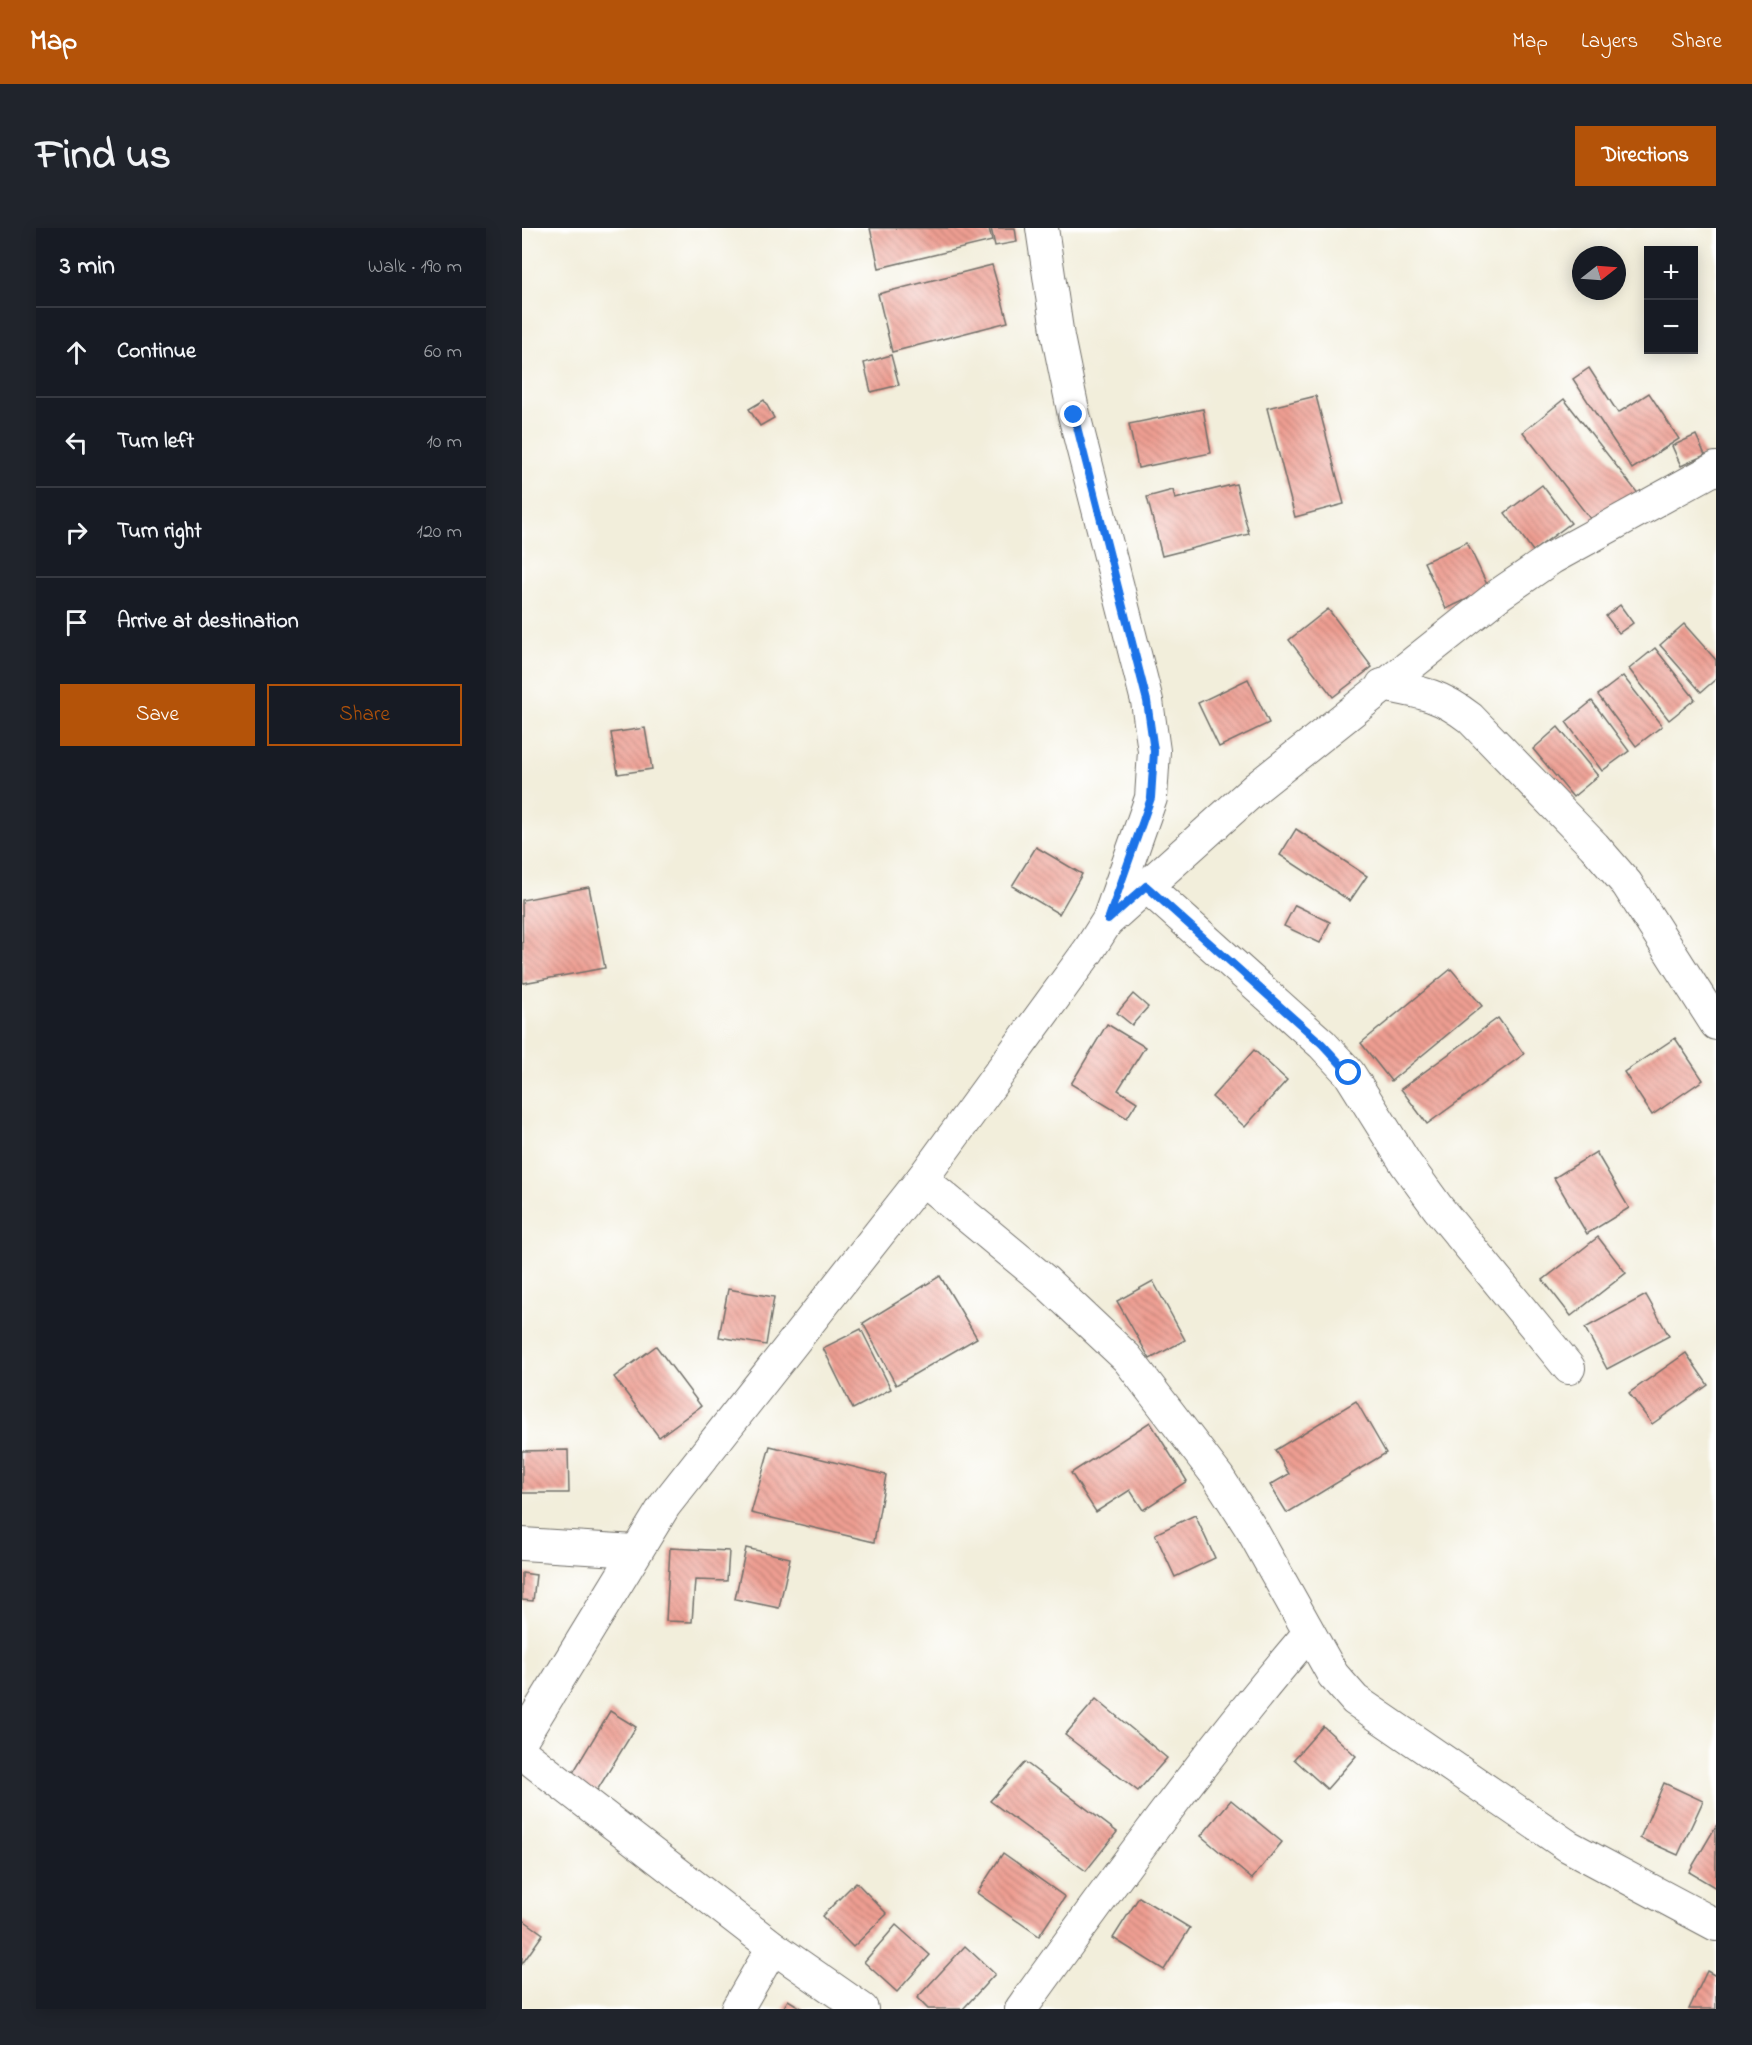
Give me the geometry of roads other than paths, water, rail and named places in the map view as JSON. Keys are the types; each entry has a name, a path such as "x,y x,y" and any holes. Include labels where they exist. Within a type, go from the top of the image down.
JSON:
{"street":[{"path":"522,1739 665,1505 922,1179 1089,950 1108,920 1151,798 1154,751 1147,701 1074,415 1058,337 1042,228"},
{"path":"1108,920 1257,787 1382,685 1501,593 1552,558 1716,468"},
{"path":"1382,685 1427,694 1448,701 1470,718 1594,846 1627,884 1716,1024"},
{"path":"1146,886 1322,1044 1349,1073 1406,1164 1438,1208 1569,1368"},
{"path":"922,1179 1044,1280 1127,1358 1218,1478 1252,1530 1308,1634 1334,1675 1355,1700 1568,1846 1716,1925"},
{"path":"522,1544 635,1551"},
{"path":"1021,2009 1128,1859 1253,1699 1308,1634"},
{"path":"522,1753 773,1947 862,2009"},
{"path":"737,2009 773,1947"}]}
